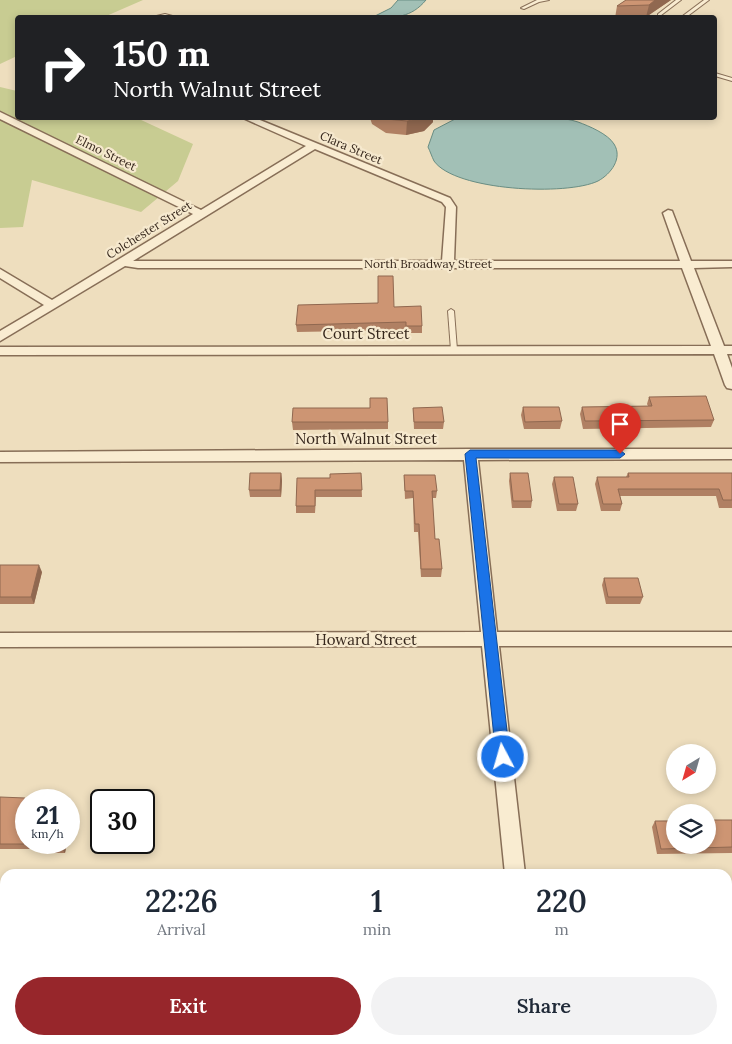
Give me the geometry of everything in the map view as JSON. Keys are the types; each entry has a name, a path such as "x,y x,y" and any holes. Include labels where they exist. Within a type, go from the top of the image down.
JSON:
{"street":[{"name":"Elmo Street","path":"0,116 201,214"},
{"name":"Clara Street","path":"253,120 446,200 450,207 448,264"},
{"name":"Colchester Street","path":"0,337 313,146"},
{"path":"668,213 687,265 726,350 732,385"},
{"name":"North Broadway Street","path":"123,262 138,265 732,264"},
{"path":"0,273 52,305"},
{"name":"Court Street","path":"0,351 726,350"},
{"path":"470,454 514,869"},
{"name":"North Walnut Street","path":"0,457 732,454"},
{"name":"Howard Street","path":"0,640 732,639"}],"lane":[{"path":"523,8 538,1 547,0"},
{"path":"659,15 679,0"},
{"path":"686,15 707,0"},
{"path":"717,75 732,80"},
{"path":"451,311 454,350"}],"green space":[{"path":"0,0 143,0 109,15 15,15 15,57 0,64"},
{"path":"0,87 15,91 15,120 141,120 193,144 178,181 141,212 32,180 23,227 0,228"}],"water":[{"path":"398,0 426,0 405,15 377,15 391,8"},
{"path":"453,120 570,120 598,131 607,137 614,144 617,155 611,170 603,178 583,186 538,189 512,188 464,179 446,171 434,161 428,147 434,130"}],"building":[{"path":"626,0 655,0 649,5 617,6"},
{"path":"378,276 393,276 394,307 421,306 422,326 406,326 406,322 296,325 298,305 378,303"},
{"path":"706,396 714,420 585,421 582,407 652,406 649,397"},
{"path":"370,398 387,398 388,422 292,422 293,408 370,408"},
{"path":"442,407 444,422 414,422 413,408"},
{"path":"523,407 559,407 562,421 525,422"},
{"path":"250,473 281,473 280,490 249,490"},
{"path":"361,473 362,490 315,490 315,506 296,506 297,478 330,478 330,474"},
{"path":"510,473 528,473 532,501 513,501"},
{"path":"628,473 732,473 732,500 723,500 719,489 618,489 622,504 603,504 597,477 629,477"},
{"path":"404,475 435,475 437,491 432,491 435,539 439,539 442,569 421,569 419,524 415,524 413,491 405,491"},
{"path":"554,477 573,477 578,504 559,504"},
{"path":"0,565 39,565 31,597 0,597"},
{"path":"604,578 638,578 643,597 608,597"},
{"path":"0,797 15,798 15,844 0,844"},
{"path":"716,820 732,820 732,847 716,847"},
{"path":"655,821 666,821 666,849 661,849"}],"route":[{"path":"503,757 470,454 620,454"}]}
